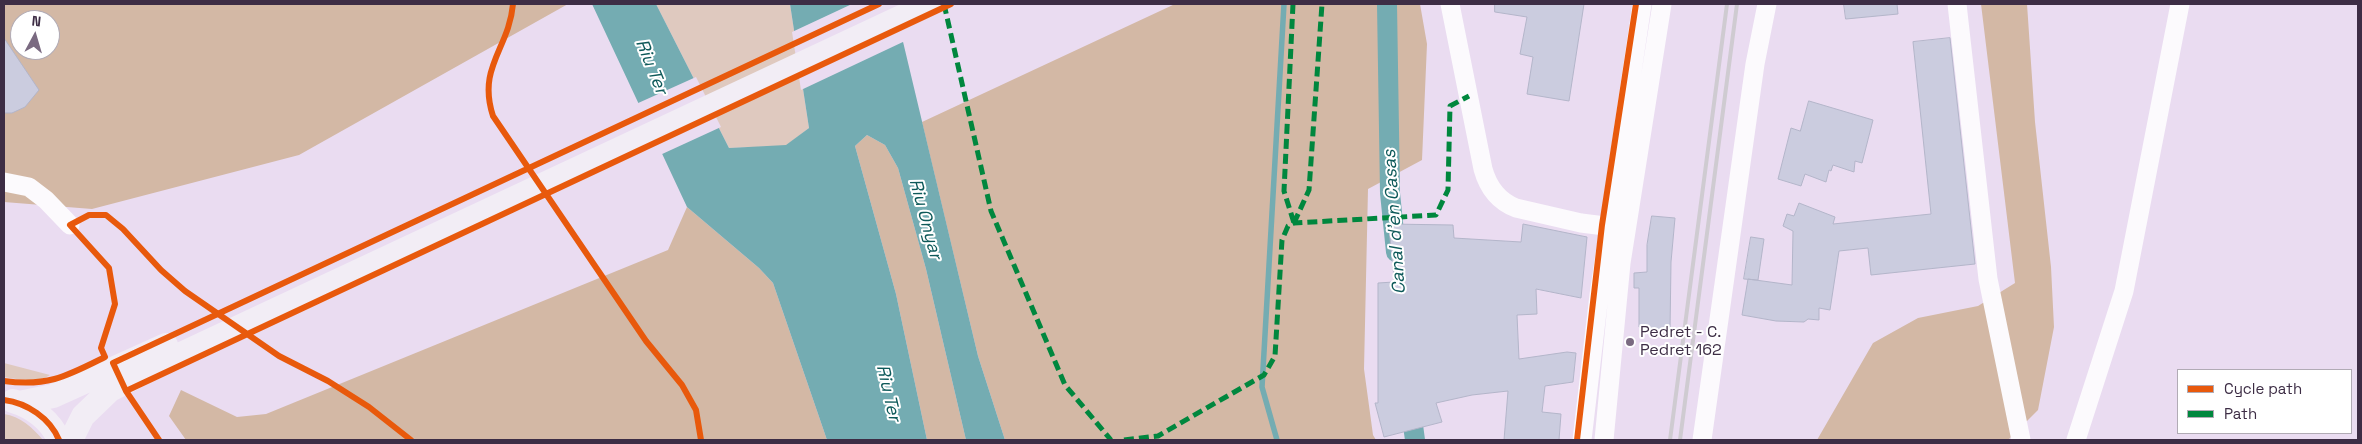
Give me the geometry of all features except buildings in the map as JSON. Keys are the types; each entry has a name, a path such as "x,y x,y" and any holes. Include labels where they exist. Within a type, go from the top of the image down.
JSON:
{"main road":[{"path":"71,440 83,416 110,390 163,354 897,4"},
{"path":"8,400 53,396 163,354 929,4"},
{"path":"8,400 35,411 48,422 59,440"}],"street":[{"path":"1450,4 1483,169 1492,189 1506,204 1516,208 1618,228"},
{"path":"1604,440 1621,263 1618,228 1642,4"},
{"path":"1582,440 1618,228 1662,4"},
{"path":"1702,440 1755,64 1768,4"},
{"path":"1957,4 1988,279 2021,440"},
{"path":"2076,440 2124,291 2180,4"},
{"path":"4,182 28,187 46,200 70,224"}],"shaded area":[{"path":"4,4 568,4 299,155 92,209 4,202"},
{"path":"656,4 790,4 809,128 786,146 729,148"},
{"path":"1175,4 1420,4 1427,44 1422,160 1368,189 1364,369 1373,435 1376,440 1005,440 978,356 922,122"},
{"path":"1981,4 2027,4 2035,122 2051,267 2054,327 2038,410 2008,440 1817,440 1873,343 1918,318 1978,306 2015,283"},
{"path":"867,135 885,145 898,168 926,269 966,440 927,440 896,294 855,146"},
{"path":"687,207 759,268 773,283 827,440 186,440 169,416 181,390 237,417 266,414 668,250"},
{"path":"4,363 50,375 34,380 4,377"},
{"path":"4,414 26,423 43,440 4,440"}],"water":[{"path":"592,4 656,4 729,148 786,145 809,128 790,4 894,4 978,356 1005,440 966,440 926,269 898,168 885,145 867,135 855,146 896,294 927,440 827,440 773,283 759,268 687,207"}],"pier":[{"path":"852,4 897,4 905,41 801,90 792,32"},
{"path":"696,77 721,127 660,155 636,104"}],"waterway":[{"path":"1277,440 1262,387 1284,4"},
{"name":"Canal d'en Casas","path":"1387,4 1390,193 1396,252"},
{"name":"Canal d'en Casas","path":"1410,403 1415,440"}],"railway":[{"path":"1670,440 1727,4"},
{"path":"1680,440 1737,4"}],"marked path":[{"path":"944,4 991,211 1065,385 1111,440"},
{"path":"1293,4 1284,191 1294,223"},
{"path":"1294,223 1309,190 1322,4"},
{"path":"1124,440 1158,436 1264,375 1275,356 1282,240 1288,226 1294,223 1436,215 1448,190 1450,106 1469,96"}],"cycle path":[{"path":"513,4 506,34 491,71 489,99 493,116 646,341 682,385 696,410 701,440"},
{"path":"159,440 126,391 113,363 879,4"},
{"path":"126,391 951,4"},
{"path":"1577,440 1602,225 1636,4"},
{"path":"4,381 45,381 68,375 105,357 101,348 115,304 109,268 70,225 89,215 106,215 123,229 161,270 185,291 279,356 328,381 369,407 411,440"},
{"path":"4,400 21,404 44,418 59,440"}],"place":[{"name":"Pedret - C. Pedret 162","path":"1630,342"}],"water label":[{"name":"Riu Ter","path":"651,67"},
{"name":"Riu Onyar","path":"925,219"},
{"name":"Riu Ter","path":"888,393"}]}
